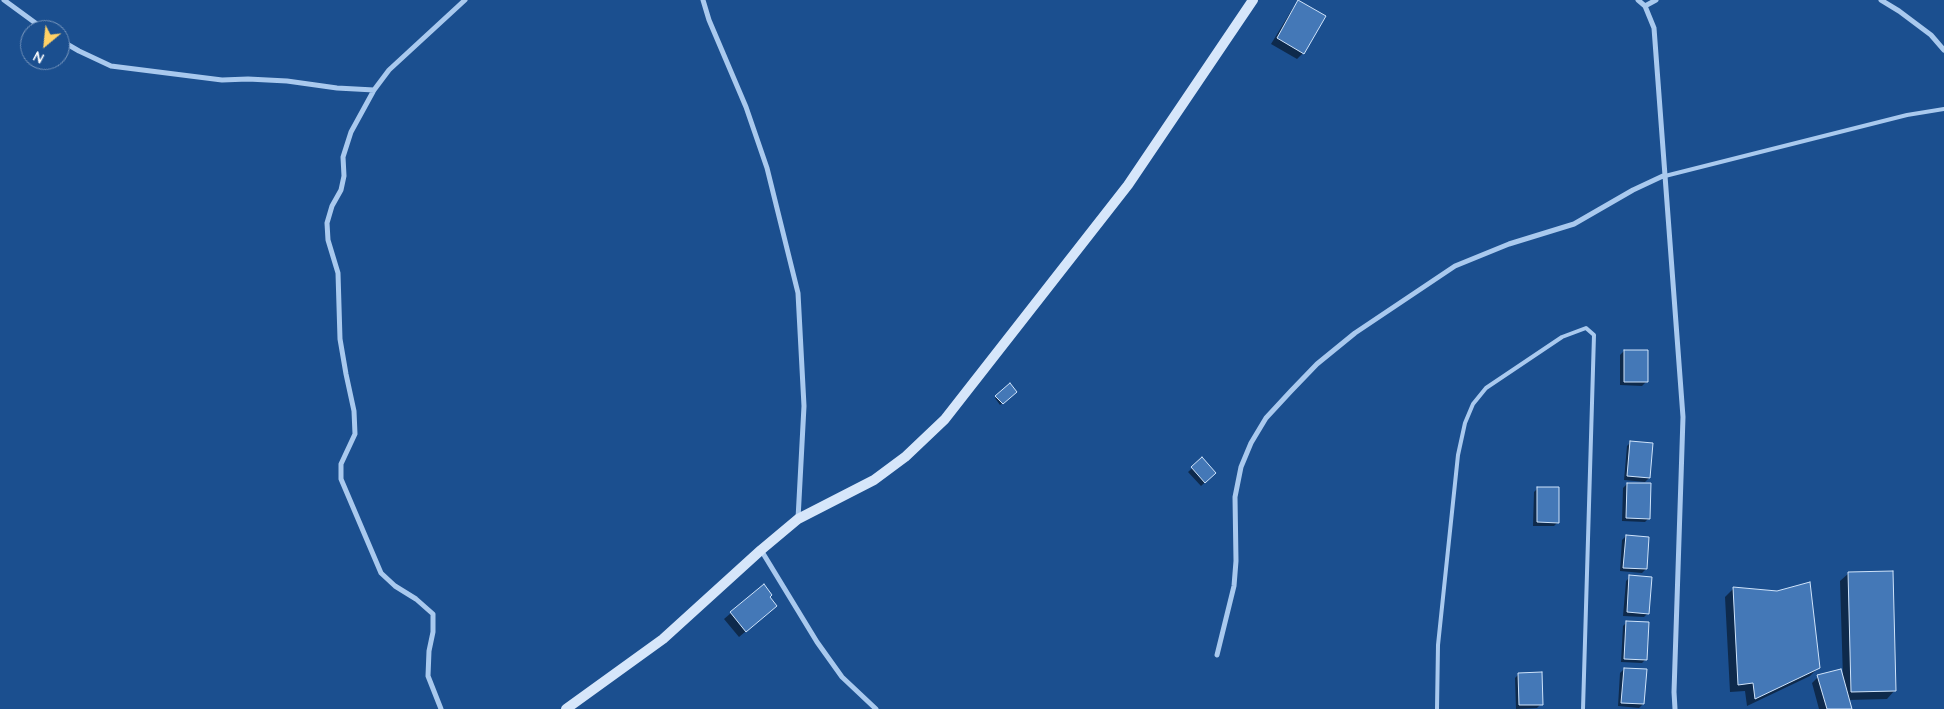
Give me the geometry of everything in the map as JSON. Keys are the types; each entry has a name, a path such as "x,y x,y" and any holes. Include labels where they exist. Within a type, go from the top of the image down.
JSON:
{"street":[{"path":"4,0 31,20"},
{"path":"441,709 428,676 428,651 434,632 432,614 416,599 395,586 382,573 341,479 341,464 356,434 354,411 340,338 338,273 328,240 327,223 332,206 341,190 344,176 343,157 351,132 374,90 389,70 464,0"},
{"path":"703,0 709,20 746,107 767,168 798,293 804,406 798,519"},
{"path":"566,709 663,639 798,519 874,480 905,458 945,419 1128,185 1254,0"},
{"path":"1638,0 1645,6 1654,28 1683,417 1674,692 1676,709"},
{"path":"1645,6 1656,0"},
{"path":"1881,0 1931,35 1944,50"},
{"path":"70,46 111,66 222,80 287,81 337,88 374,90"},
{"path":"1217,655 1234,586 1236,561 1235,497 1241,467 1251,443 1266,418 1291,391 1317,364 1355,333 1456,266 1509,244 1574,224 1633,190 1665,175"},
{"path":"761,550 817,642 842,677 876,709"}],"lane":[{"path":"1665,175 1907,115 1944,109"},
{"path":"1437,709 1438,645 1458,455 1465,423 1473,404 1486,388 1562,337 1586,328 1594,335 1594,343 1583,709"}],"building":[{"path":"1298,0 1326,16 1304,54 1277,38"},
{"path":"1624,350 1648,350 1648,382 1624,382"},
{"path":"1010,383 1017,392 1003,404 995,396"},
{"path":"1630,441 1653,443 1650,478 1627,476"},
{"path":"1202,457 1216,473 1205,483 1191,467"},
{"path":"1627,483 1651,483 1650,519 1626,518"},
{"path":"1537,487 1559,487 1559,523 1537,522"},
{"path":"1626,535 1649,537 1647,569 1623,568"},
{"path":"1893,571 1896,691 1851,692 1848,572"},
{"path":"1629,575 1652,577 1649,614 1627,612"},
{"path":"1810,582 1820,668 1755,699 1753,683 1738,685 1733,587 1777,591"},
{"path":"764,584 777,606 746,632 730,612"},
{"path":"1626,621 1649,622 1647,660 1624,659"},
{"path":"1624,668 1647,669 1644,704 1621,703"},
{"path":"1841,669 1852,709 1827,709 1817,675"},
{"path":"1542,672 1543,705 1519,705 1518,673"}]}
